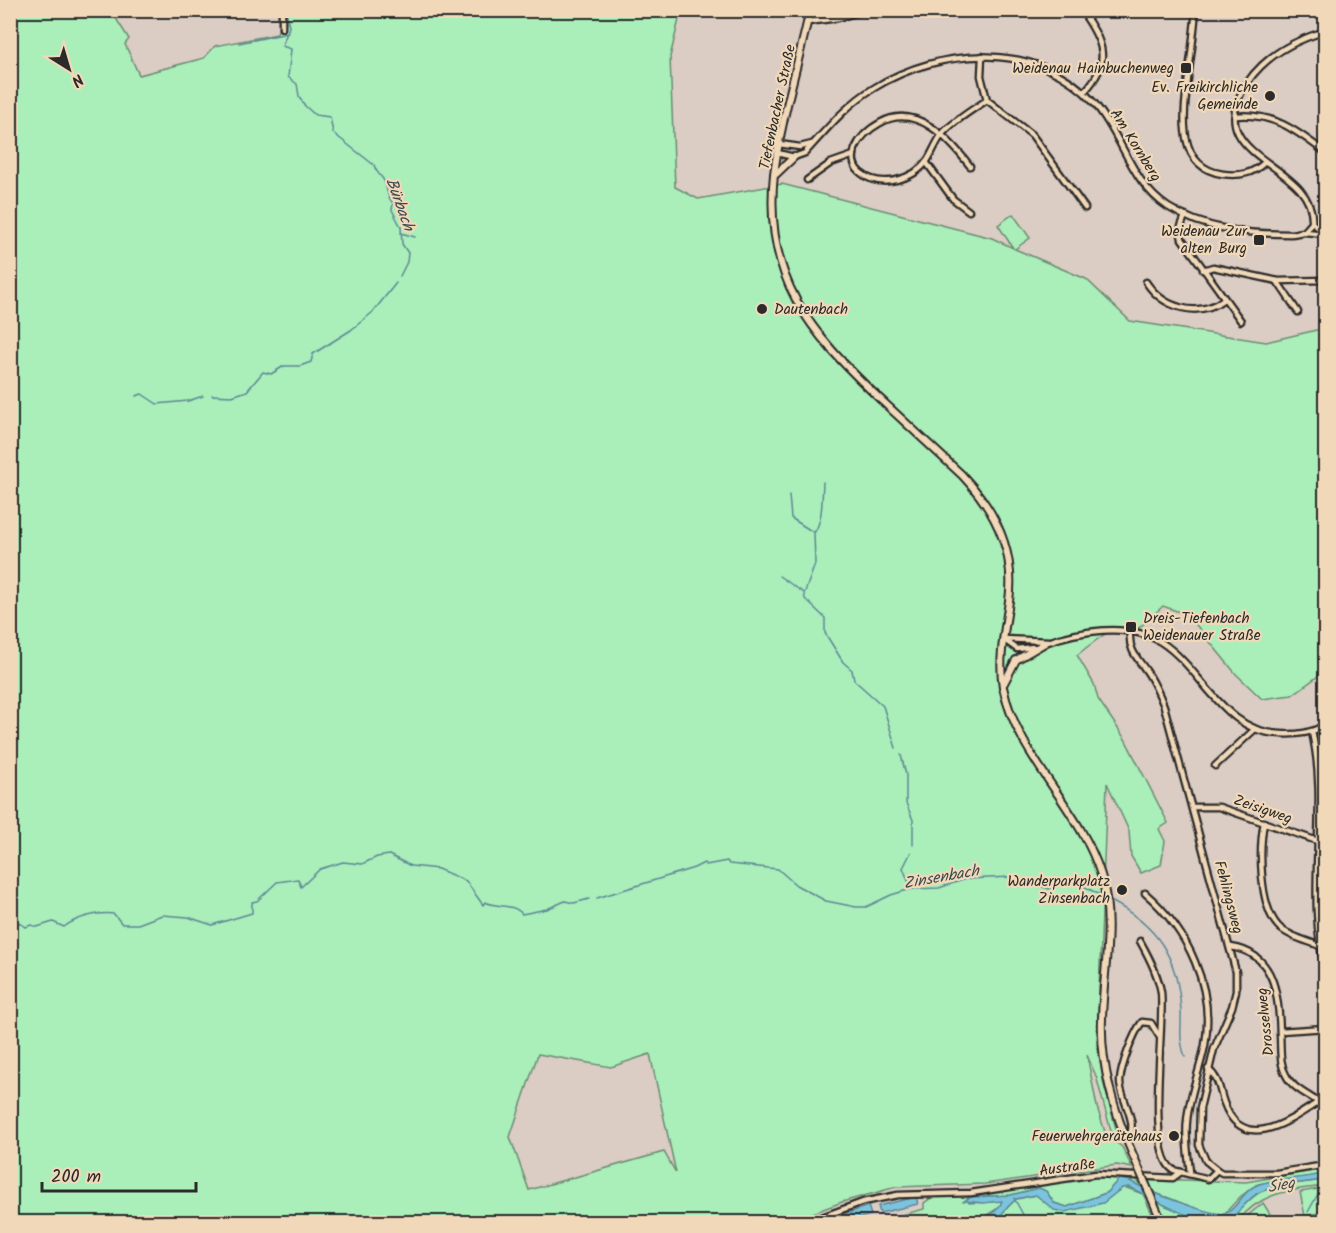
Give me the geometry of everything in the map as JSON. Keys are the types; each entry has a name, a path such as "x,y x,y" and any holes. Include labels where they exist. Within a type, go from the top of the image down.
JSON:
{"street":[{"path":"282,10 282,28"},
{"name":"Tiefenbacher Straße","path":"810,10 777,153 772,204 776,245 794,298 823,343 962,475 990,510 1001,532 1010,570 1009,601 1000,662 1003,687 1014,723 1071,812 1089,844 1102,876 1106,905 1103,1054 1114,1104 1126,1140 1162,1222"},
{"path":"808,22 838,18 866,10"},
{"path":"1081,10 1099,37 1102,49 1100,71 1084,92"},
{"path":"1197,10 1183,118 1189,149 1197,161 1208,170 1222,174 1242,175 1257,170 1265,162"},
{"path":"1305,231 1312,223 1311,208 1290,179 1251,152 1241,140 1236,128 1235,116 1241,92 1269,59 1309,36 1326,31"},
{"path":"982,56 981,76 987,100 1032,135 1085,208"},
{"name":"Am Kornberg","path":"794,157 805,153 858,99 893,77 934,62 982,56 1016,58 1061,76 1084,92 1111,124 1135,171 1149,191 1185,216 1214,226 1247,232 1326,233"},
{"path":"969,166 943,134 910,118 885,120 863,135 854,155 854,163 861,174 883,182 903,178 926,162 943,134 955,122 987,100"},
{"path":"1235,116 1258,116 1283,122 1326,153"},
{"path":"779,144 800,147 815,142"},
{"path":"777,153 794,157"},
{"path":"807,180 831,163 854,155"},
{"path":"774,177 781,166 794,157"},
{"path":"926,162 953,199 969,211"},
{"path":"1185,216 1180,229 1182,239 1241,321"},
{"name":"Am Kornberg","path":"1312,223 1326,233"},
{"path":"1203,270 1214,267 1277,281 1326,280"},
{"path":"1277,281 1298,312"},
{"path":"1146,282 1153,293 1179,308 1201,309 1217,304 1224,298"},
{"path":"1003,639 1020,650 1102,632 1130,632 1160,642 1176,655 1224,708 1255,729 1275,734 1312,732 1326,725"},
{"name":"Fehlingsweg","path":"1130,632 1129,644 1132,653 1152,680 1164,706 1236,972 1236,991 1208,1069 1197,1133 1206,1161 1217,1170"},
{"path":"1003,639 1049,642"},
{"path":"1003,687 1016,660 1049,642"},
{"path":"1215,766 1255,729"},
{"path":"1312,732 1318,761 1316,840 1320,946 1326,973"},
{"name":"Zeisigweg","path":"1192,807 1219,807 1326,844"},
{"path":"1264,822 1261,863 1271,916 1280,928 1320,946"},
{"path":"1145,893 1161,907 1174,926 1198,969 1206,993 1208,1025 1205,1046 1186,1121 1190,1172"},
{"path":"1140,941 1159,983 1162,1011 1158,1071 1161,1146 1170,1167 1181,1172"},
{"name":"Drosselweg","path":"1231,947 1248,949 1257,955 1272,976 1280,1031 1281,1060 1285,1075 1294,1086 1318,1102"},
{"path":"1126,1140 1132,1130 1120,1081 1134,1033 1142,1022 1146,1022 1151,1023 1160,1037"},
{"path":"1280,1031 1326,1028"},
{"path":"1208,1069 1215,1075 1228,1113 1237,1123 1248,1129 1272,1128 1286,1123 1326,1097"},
{"name":"Austraße","path":"808,1222 863,1202 898,1195 971,1193 1096,1174 1173,1178 1181,1172 1190,1172 1208,1179 1217,1170 1222,1173 1277,1173 1326,1165"}],"green space":[{"path":"10,11 112,12 129,39 125,44 139,75 204,58 215,46 277,34 282,11 681,11 670,57 675,187 698,199 782,184 992,238 1013,248 998,225 1013,214 1030,238 1015,249 1086,279 1130,321 1266,342 1325,328 1325,671 1292,695 1262,699 1236,674 1188,615 1163,606 1139,628 1113,630 1077,655 1094,684 1098,699 1125,739 1168,823 1159,829 1165,841 1161,865 1141,873 1131,856 1129,831 1107,783 1097,1043 1104,1085 1118,1136 1111,1131 1096,1076 1087,1055 1097,1107 1106,1135 1122,1147 1132,1168 1117,1165 985,1184 896,1187 842,1202 789,1222 11,1222","holes":["538,1054 611,1067 650,1054 676,1173 664,1152 529,1190 510,1137"]},
{"path":"1325,1169 1325,1173 1321,1175 1258,1184 1241,1196 1224,1214 1197,1209 1154,1193 1148,1179 1246,1182"},
{"path":"1101,1176 1136,1176 1140,1187 1130,1181 1120,1179 1106,1193 1067,1207 1054,1203 1046,1191 1039,1188 1011,1195 967,1198 969,1203 1002,1201 1000,1207 976,1222 876,1222 924,1209 924,1203 934,1196 1012,1190"},
{"path":"1325,1180 1325,1186 1288,1191 1266,1198 1246,1212 1237,1222 1220,1222 1231,1217 1263,1191 1290,1184"},
{"path":"1124,1187 1143,1194 1153,1216 1142,1222 993,1222 1016,1199 1036,1195 1060,1207 1081,1208 1102,1201"},
{"path":"1325,1188 1325,1207 1318,1213 1305,1216 1300,1192"},
{"path":"1156,1200 1166,1206 1212,1222 1167,1222"},
{"path":"1263,1203 1275,1222 1240,1222"}],"water":[{"name":"Sieg","path":"1325,1173 1325,1180 1264,1190 1253,1197 1235,1215 1218,1222 1198,1219 1129,1187 1122,1188 1103,1203 1065,1212 1054,1210 1036,1195 1016,1199 998,1218 982,1222 971,1222 990,1215 1002,1201 983,1203 964,1201 971,1197 1011,1195 1039,1188 1046,1191 1054,1203 1067,1207 1106,1193 1119,1179 1130,1181 1194,1207 1226,1213 1252,1187"},
{"path":"916,1197 918,1204 880,1213 878,1206"},
{"path":"868,1206 871,1215 843,1222 840,1216"}],"waterway":[{"name":"Bürbach","path":"286,10 289,27 282,46 291,49 288,77 297,84 299,96 305,106 315,115 330,117 333,133 374,165 384,180 388,196 393,203 392,210 401,227 402,244 408,253 407,262 400,276"},
{"path":"239,43 288,33"},
{"path":"401,233 415,237"},
{"name":"Bürbach","path":"212,395 232,396 247,391 263,372 271,374 284,366 300,366 311,362 313,354 351,330 373,312 396,283"},
{"name":"Bürbach","path":"136,396 142,394 157,404 188,401 203,396"},
{"path":"805,592 815,564 814,533 821,516 823,482"},
{"path":"789,495 791,518 813,532"},
{"path":"779,576 804,593 805,599 825,618 825,633 843,662 852,670 854,680 883,706 896,748"},
{"path":"901,755 906,775 906,803 913,820 913,845"},
{"path":"911,852 903,868 911,888"},
{"name":"Zinsenbach","path":"10,922 16,921 26,927 31,925 37,927 53,922 64,927 81,918 114,914 122,924 138,924 162,915 188,917 212,925 252,913 252,902 257,901 277,882 298,879 301,887 320,869 343,862 362,864 377,857 389,855 411,866 438,869 466,881 483,905 485,902 510,907 522,914 547,909 565,901 574,903 589,899"},
{"name":"Zinsenbach","path":"597,898 704,863 706,865 727,861 729,864 778,869 796,885 826,901 856,907 866,907 891,895 911,889 939,888 966,879 1012,877 1049,889 1070,879 1102,896"},
{"name":"Zinsenbach","path":"1109,900 1140,920 1162,944 1170,958 1179,991 1181,1038 1185,1057"},
{"path":"1308,1212 1318,1194"},
{"path":"1014,1198 1027,1222"},
{"path":"1307,1217 1307,1222"}],"place":[{"name":"Weidenau Hainbuchenweg","path":"1186,68"},
{"name":"Ev. Freikirchliche Gemeinde","path":"1270,96"},
{"name":"Weidenau Zur alten Burg","path":"1259,240"},
{"name":"Dautenbach","path":"762,309"},
{"name":"Dreis-Tiefenbach Weidenauer Straße","path":"1131,627"},
{"name":"Wanderparkplatz Zinsenbach","path":"1122,890"},
{"name":"Feuerwehrgerätehaus","path":"1174,1136"}]}
